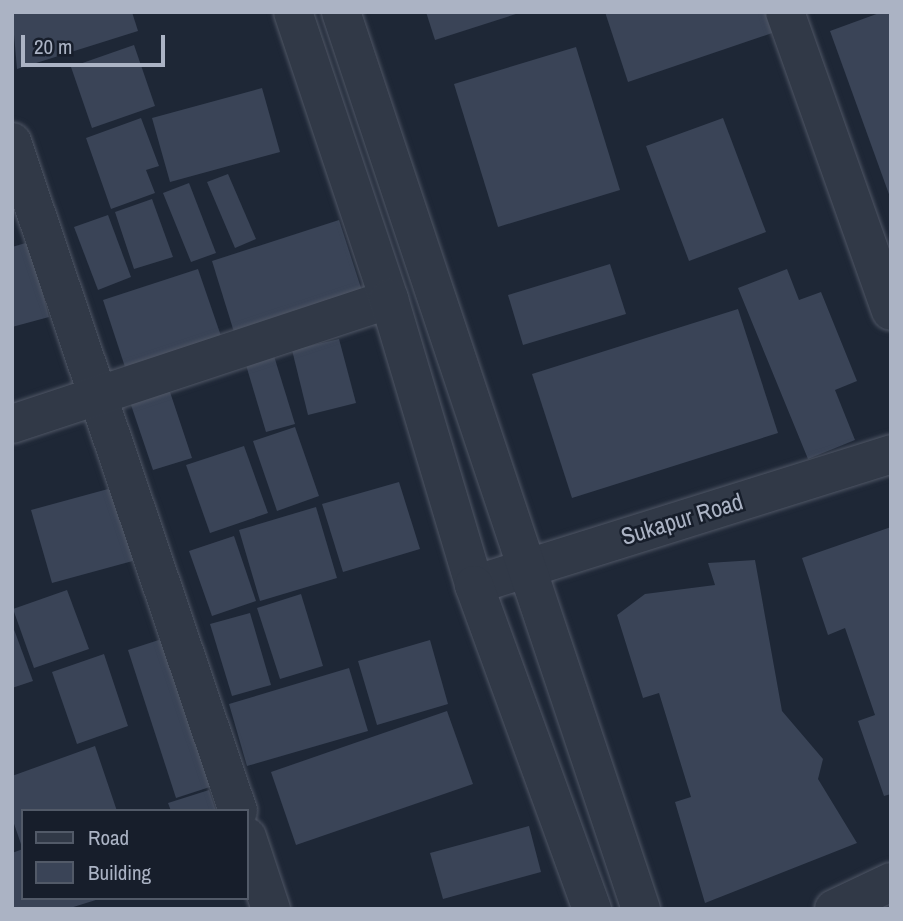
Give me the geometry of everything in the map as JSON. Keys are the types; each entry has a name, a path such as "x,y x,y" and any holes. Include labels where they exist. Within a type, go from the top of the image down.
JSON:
{"street":[{"path":"293,12 389,299 474,585 592,909"},
{"path":"341,12 529,567 641,909"},
{"path":"785,12 891,311"},
{"path":"12,142 237,809"},
{"path":"12,424 389,299"},
{"name":"Sukapur Road","path":"474,585 891,454"},
{"path":"248,840 271,909"},
{"path":"834,909 891,882"}],"building":[{"path":"12,12 132,12 138,31 17,69"},
{"path":"426,12 519,12 519,13 435,40"},
{"path":"605,12 778,12 784,29 628,82"},
{"path":"882,12 891,12 890,197 830,31"},
{"path":"134,45 155,106 92,128 71,67"},
{"path":"576,47 620,190 498,227 454,84"},
{"path":"262,88 280,152 170,182 152,118"},
{"path":"141,118 159,166 146,170 155,193 111,209 86,138"},
{"path":"723,118 766,232 689,261 646,146"},
{"path":"228,174 256,239 235,248 207,182"},
{"path":"189,183 216,253 191,262 163,193"},
{"path":"152,199 173,257 134,269 115,212"},
{"path":"108,215 131,277 98,290 74,227"},
{"path":"339,220 362,291 234,332 212,261"},
{"path":"29,242 49,317 12,327 12,247"},
{"path":"610,264 626,314 523,345 508,295"},
{"path":"198,269 221,336 125,367 103,300"},
{"path":"787,269 799,300 821,292 857,381 835,390 855,440 808,459 738,288"},
{"path":"738,309 778,433 572,498 532,374"},
{"path":"339,339 356,403 308,415 292,350"},
{"path":"274,356 295,424 266,432 246,365"},
{"path":"168,386 192,458 153,470 129,399"},
{"path":"295,427 319,496 277,511 253,441"},
{"path":"244,446 268,513 210,533 186,465"},
{"path":"399,482 420,549 343,572 322,504"},
{"path":"119,486 140,559 52,583 31,510"},
{"path":"316,507 337,578 260,601 239,530"},
{"path":"891,527 891,794 884,796 858,721 875,715 845,628 828,635 802,558"},
{"path":"234,536 256,601 212,616 189,551"},
{"path":"755,560 782,711 823,759 818,779 857,843 705,903 675,802 691,797 659,693 643,698 617,615 645,594 715,585 708,563"},
{"path":"67,590 89,649 34,668 13,609"},
{"path":"301,594 323,666 280,679 257,608"},
{"path":"250,613 271,685 232,696 210,624"},
{"path":"12,624 33,681 12,688"},
{"path":"168,637 216,785 176,798 128,650"},
{"path":"430,640 448,704 377,725 358,661"},
{"path":"104,654 128,726 77,744 52,672"},
{"path":"349,668 368,731 247,766 229,704"},
{"path":"447,711 473,784 296,845 271,772"},
{"path":"95,746 116,809 21,809 21,844 12,818 12,776"},
{"path":"209,790 215,809 170,809 168,803"},
{"path":"529,826 541,872 443,899 430,853"},
{"path":"21,850 21,900 96,900 67,909 14,909 12,853"}]}
